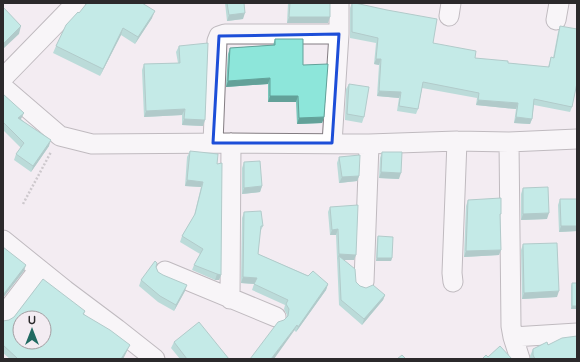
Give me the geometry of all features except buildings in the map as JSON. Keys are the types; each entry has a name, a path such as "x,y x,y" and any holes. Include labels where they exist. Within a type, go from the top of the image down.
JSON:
{"street":[{"path":"3,78 76,3"},
{"path":"332,143 339,34 339,3"},
{"path":"230,298 217,41 219,36 225,34 339,34"},
{"path":"3,87 60,136 92,144 369,144 509,142 577,139"},
{"path":"453,282 452,273 457,142"},
{"path":"509,142 511,318 513,338 520,359"},
{"path":"364,282 369,144"},
{"path":"3,240 154,359"},
{"path":"3,316 39,269"},
{"path":"165,271 276,317"},
{"path":"513,338 577,333"}],"path":[{"path":"23,204 60,136"}],"highlighted area":[{"path":"339,34 332,143 213,143 219,36"}]}
